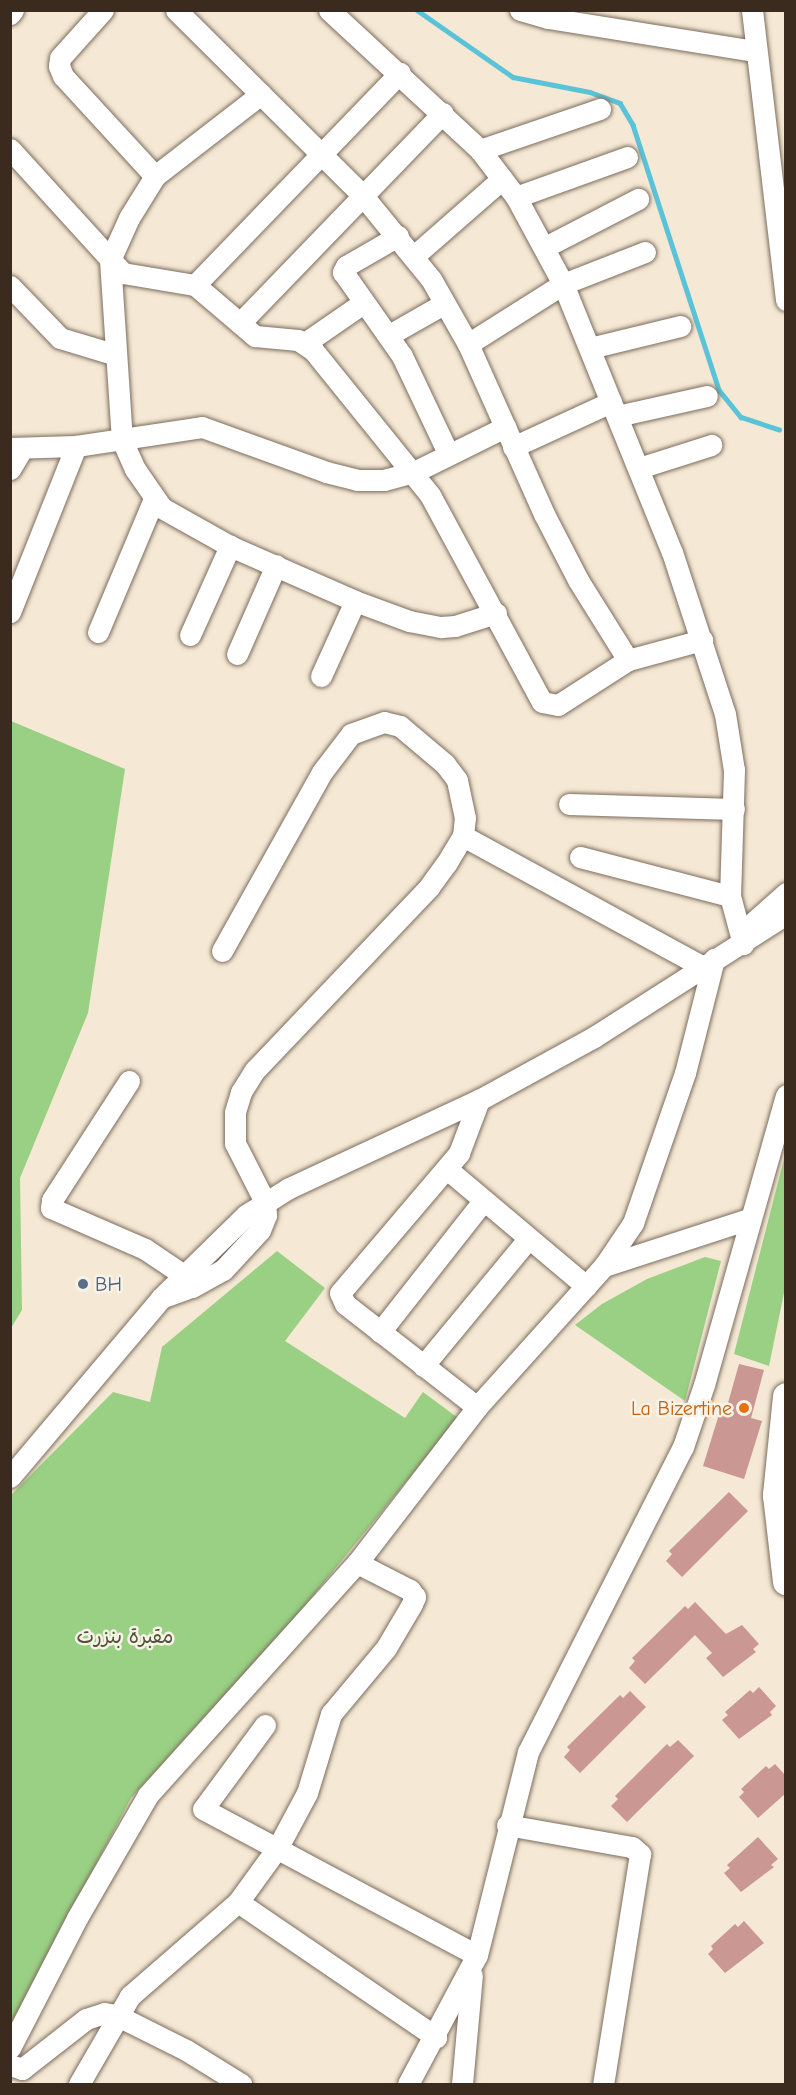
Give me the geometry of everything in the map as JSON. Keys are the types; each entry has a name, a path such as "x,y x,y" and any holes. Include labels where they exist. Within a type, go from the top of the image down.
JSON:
{"main road":[{"path":"786,1396 776,1495 786,1581"}],"street":[{"path":"10,14 13,10"},
{"path":"103,10 60,58 59,66 63,76 155,176"},
{"path":"176,10 363,196 414,256 445,303 468,344 509,437 578,580 628,660"},
{"path":"329,10 443,113 480,150 516,197 563,284 639,468 702,640 725,714 734,770 730,896 742,939"},
{"path":"520,10 548,18 755,51"},
{"path":"752,11 755,51 775,135 786,300"},
{"path":"195,285 400,74"},
{"path":"261,93 155,176 129,218 110,260 113,354 122,441 153,501 230,546 355,601 409,621 441,627 496,613"},
{"path":"480,150 600,108"},
{"path":"240,323 443,113"},
{"path":"10,150 110,260 130,276 195,285 255,336 305,343 414,472 442,514 542,702 550,706 566,702 628,660 702,640"},
{"path":"516,197 627,157"},
{"path":"414,256 502,179"},
{"path":"545,247 638,200"},
{"path":"398,236 344,268 344,277 389,335 448,453"},
{"path":"468,344 563,284 645,252"},
{"path":"10,286 60,338 113,354"},
{"path":"305,343 363,303"},
{"path":"389,335 445,303"},
{"path":"590,348 680,326"},
{"path":"10,469 16,449 122,441 202,427 357,480 384,480 414,472 448,453 614,409 707,396"},
{"path":"639,468 711,445"},
{"path":"10,612 76,446"},
{"path":"98,632 153,501"},
{"path":"190,635 230,546"},
{"path":"237,654 276,565"},
{"path":"321,675 355,601"},
{"path":"161,1298 210,1278 234,1260 260,1230 266,1215 266,1202 235,1143 235,1112 242,1092 255,1070 429,887 463,836 463,802 457,780 444,764 400,726 384,722 369,724 351,734 327,764 222,951"},
{"path":"569,804 734,809"},
{"path":"463,836 713,960"},
{"path":"580,857 730,896"},
{"path":"742,939 786,893"},
{"path":"10,1477 182,1274 266,1202 479,1100 594,1037 742,939 786,914"},
{"path":"10,2049 77,1918 148,1795 357,1563 477,1407 604,1266 633,1223 647,1190 685,1073 713,960"},
{"path":"129,1081 52,1200 51,1208 144,1249 182,1274"},
{"path":"462,2085 475,1961 507,1825 528,1752 682,1447 704,1384 786,1095"},
{"path":"477,1407 345,1304 340,1293 459,1153 479,1100"},
{"path":"447,1169 586,1286"},
{"path":"380,1332 483,1201"},
{"path":"604,1266 749,1219"},
{"path":"423,1366 528,1239"},
{"path":"79,2084 117,2015 144,1981 238,1902 278,1847 307,1793 332,1714 386,1648 415,1597 410,1590 357,1563"},
{"path":"265,1725 203,1807 278,1847 475,1961"},
{"path":"507,1825 632,1847 640,1854 603,2085"},
{"path":"238,1902 436,2037"},
{"path":"408,2085 436,2037 475,1961"},
{"path":"10,2065 22,2069 96,2015 117,2015 209,2062 241,2085"}],"green space":[{"path":"11,721 125,769 88,1013 20,1178 22,1310 11,1328"},
{"path":"785,1155 785,1288 769,1366 734,1354"},
{"name":"مقبرة بنزرت","path":"277,1251 325,1288 285,1341 405,1418 423,1392 458,1418 294,1619 131,1798 11,2026 11,1495 113,1392 150,1402 162,1347"},
{"path":"705,1257 721,1261 685,1401 575,1325 602,1304 647,1279"}],"building":[{"path":"739,1364 764,1370 751,1418 762,1421 744,1479 703,1466 721,1408 726,1410"},
{"path":"729,1492 748,1511 682,1577 666,1561 672,1554 669,1551"},
{"path":"695,1602 726,1634 742,1625 759,1644 753,1649 756,1652 723,1677 706,1658 712,1653 695,1635 645,1684 629,1668 635,1661 632,1658 685,1606 688,1609"},
{"path":"759,1687 776,1706 770,1712 772,1715 739,1739 722,1720 728,1715 725,1712 750,1690 753,1693"},
{"path":"630,1691 646,1707 580,1773 564,1757 570,1750 567,1747 620,1695 623,1698"},
{"path":"678,1740 694,1756 627,1822 611,1806 618,1799 615,1796 667,1744 670,1747"},
{"path":"775,1764 786,1776 786,1793 758,1818 739,1797 744,1792 741,1789 766,1766 769,1769"},
{"path":"758,1837 778,1859 771,1865 774,1867 741,1892 724,1873 730,1868 727,1865"},
{"path":"744,1921 764,1943 725,1973 708,1954 713,1949 711,1946 735,1924 738,1927"}],"waterway":[{"path":"417,10 513,77 590,92 620,103 633,125 719,390 741,417 779,429"}],"place":[{"name":"BH","path":"83,1284"},
{"name":"La Bizertine","path":"744,1408"}]}
